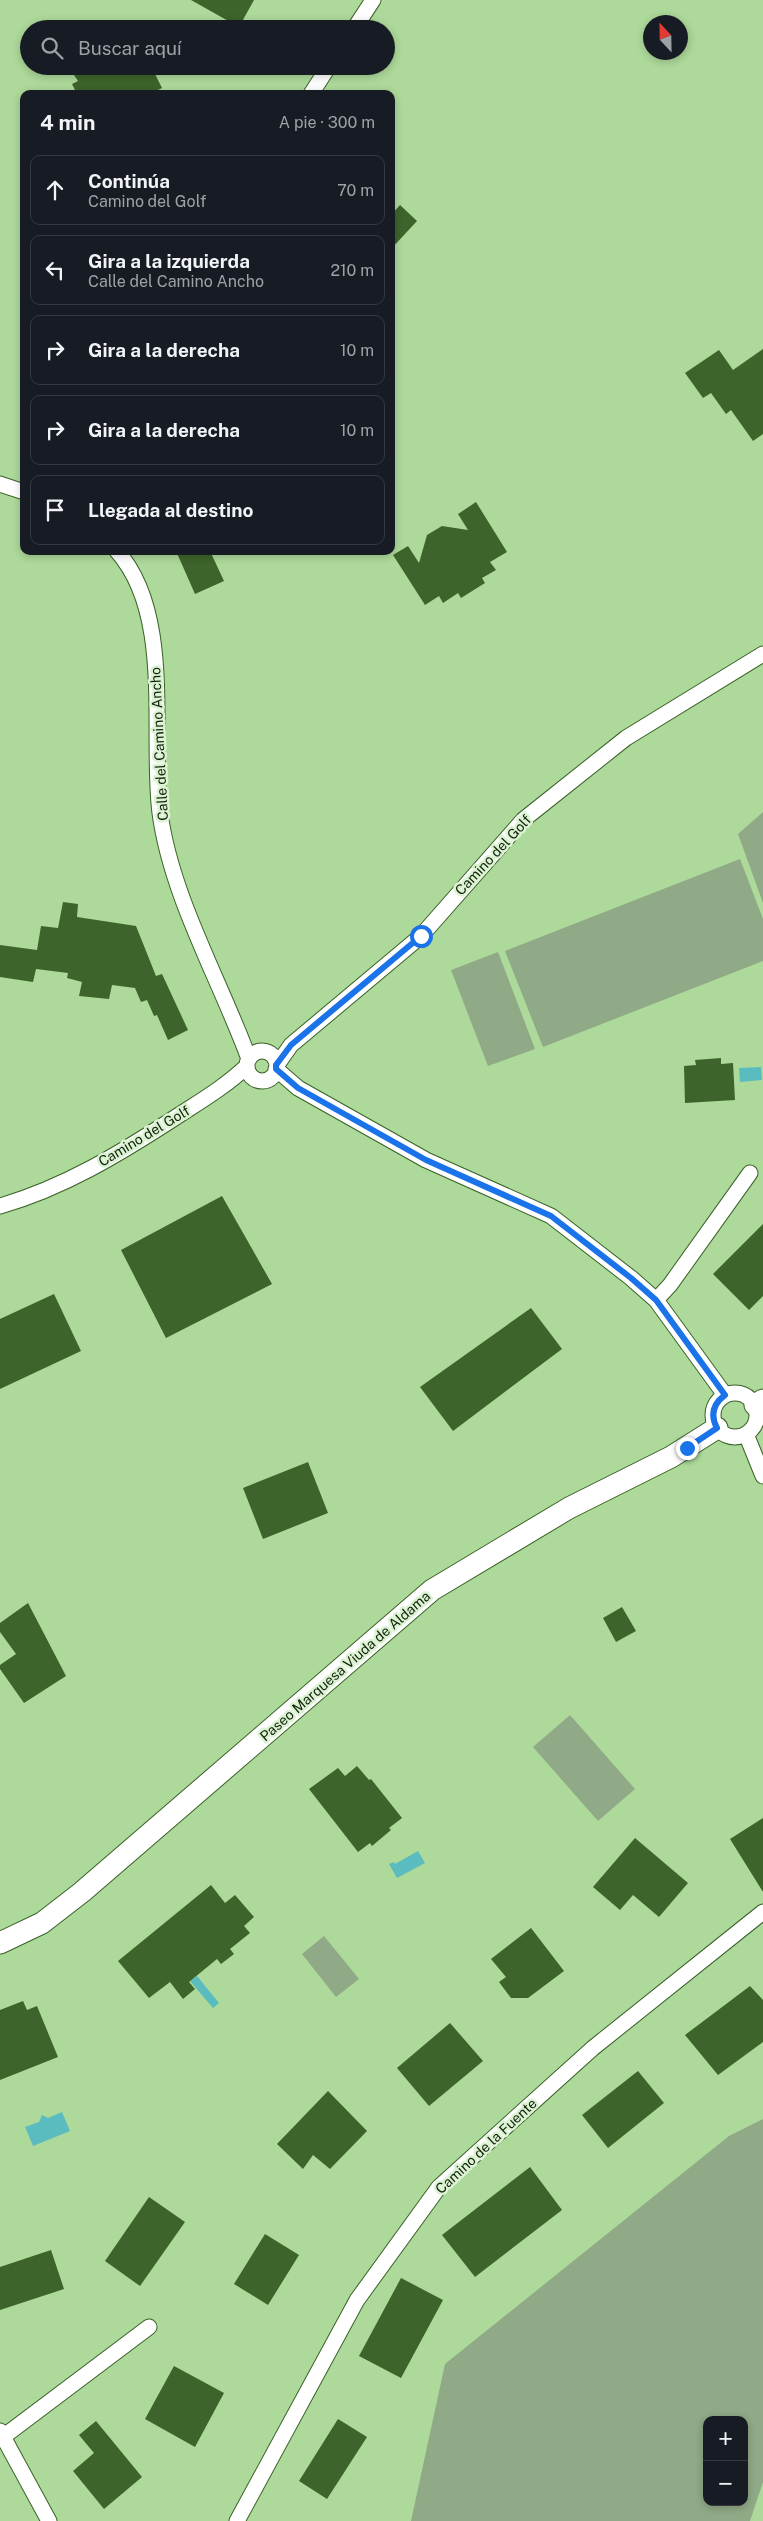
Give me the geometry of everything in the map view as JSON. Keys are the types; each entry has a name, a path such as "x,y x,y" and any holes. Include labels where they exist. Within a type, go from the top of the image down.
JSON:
{"street":[{"path":"360,20 373,0"},
{"path":"314,90 323,75"},
{"path":"0,484 20,491"},
{"name":"Calle del Camino Ancho","path":"119,555 132,576 149,622 155,662 160,813 174,878 235,1021 262,1065"},
{"name":"Camino del Golf","path":"0,1206 60,1183 110,1160 291,1045 421,936 523,820 626,738 763,654"},
{"path":"262,1065 298,1088 426,1160 551,1216 631,1278 656,1300 725,1395"},
{"path":"656,1300 670,1285 750,1173"},
{"path":"742,1394 759,1403 755,1424 746,1434 730,1436 717,1428 713,1414 719,1400 725,1395 742,1394"},
{"name":"Paseo Marquesa Viuda de Aldama","path":"0,1943 42,1923 82,1892 432,1590 569,1508 670,1457 717,1428"},
{"path":"746,1434 763,1476"},
{"name":"Camino de la Fuente","path":"238,2521 357,2300 439,2187 593,2048 763,1912"},
{"path":"49,2521 1,2434 149,2327"}],"green space":[{"path":"763,812 763,903 738,834"},
{"path":"740,859 763,919 763,961 543,1047 505,951"},
{"path":"498,952 535,1049 488,1066 451,970"},
{"path":"570,1715 635,1789 598,1821 533,1747"},
{"path":"324,1936 359,1979 336,1997 302,1954"},
{"path":"763,2119 763,2482 750,2521 411,2521 445,2364 729,2136"}],"water":[{"path":"761,1067 762,1080 740,1082 739,1068"},
{"path":"418,1851 425,1863 397,1878 389,1864 394,1862 395,1864"},
{"path":"197,1976 219,2003 213,2008 190,1981"},
{"path":"62,2112 70,2131 33,2146 25,2127 39,2122 42,2115 48,2118"}],"building":[{"path":"191,0 254,0 243,20 227,20"},
{"path":"74,75 156,75 162,88 158,90 75,90 72,84 78,81"},
{"path":"400,205 417,221 395,245 395,211"},
{"path":"763,349 763,434 753,441 731,410 726,414 711,393 703,398 685,373 719,350 733,370"},
{"path":"476,502 507,552 490,562 496,570 482,578 485,583 461,598 458,593 443,603 439,596 425,605 393,555 408,546 419,563 427,535 442,526 468,530 458,514"},
{"path":"178,555 212,555 224,581 195,594"},
{"path":"63,902 78,904 77,917 136,926 156,976 162,974 188,1030 168,1040 157,1015 154,1016 147,1000 141,1002 135,988 112,985 109,999 79,996 82,982 67,978 68,973 36,969 33,982 0,977 0,945 37,950 41,926 58,928"},
{"path":"721,1058 721,1064 733,1063 735,1100 685,1103 684,1066 696,1065 695,1060"},
{"path":"222,1196 272,1284 166,1338 121,1250"},
{"path":"763,1224 763,1296 749,1310 713,1274"},
{"path":"54,1294 81,1351 0,1389 0,1319"},
{"path":"531,1308 562,1349 453,1431 420,1387"},
{"path":"308,1462 328,1513 263,1539 243,1488"},
{"path":"28,1603 66,1676 24,1703 0,1669 0,1665 16,1654 0,1632 0,1623"},
{"path":"622,1607 636,1631 616,1642 603,1618"},
{"path":"357,1766 369,1780 371,1779 402,1818 389,1828 391,1830 372,1846 370,1843 358,1852 309,1789 338,1768 345,1776"},
{"path":"763,1818 763,1892 730,1839"},
{"path":"635,1838 688,1883 659,1917 633,1895 620,1910 593,1887"},
{"path":"211,1885 225,1903 235,1895 254,1917 244,1926 250,1933 230,1949 234,1954 221,1964 217,1959 189,1982 195,1989 183,1999 170,1982 149,1998 118,1961"},
{"path":"531,1928 564,1971 528,1998 511,1998 499,1982 506,1977 491,1959"},
{"path":"750,1986 763,2000 763,2042 718,2075 685,2035"},
{"path":"23,2001 27,2010 37,2006 58,2057 0,2080 0,2010"},
{"path":"450,2023 483,2061 429,2106 397,2068"},
{"path":"638,2071 664,2103 608,2148 582,2115"},
{"path":"328,2091 367,2131 330,2169 313,2155 303,2169 277,2144"},
{"path":"530,2167 562,2210 475,2277 442,2235"},
{"path":"149,2197 185,2222 140,2286 105,2261"},
{"path":"265,2234 299,2255 268,2305 234,2284"},
{"path":"51,2250 64,2289 0,2310 0,2267"},
{"path":"401,2278 443,2300 401,2378 359,2356"},
{"path":"174,2366 224,2393 195,2447 145,2419"},
{"path":"338,2419 367,2437 327,2499 299,2481"},
{"path":"96,2421 142,2477 104,2509 73,2471 94,2453 79,2435"}],"route":[{"path":"421,936 291,1045 276,1065 276,1069 298,1088 426,1160 551,1216 631,1278 656,1300 725,1395 715,1406 713,1414 717,1428 687,1448"}]}
